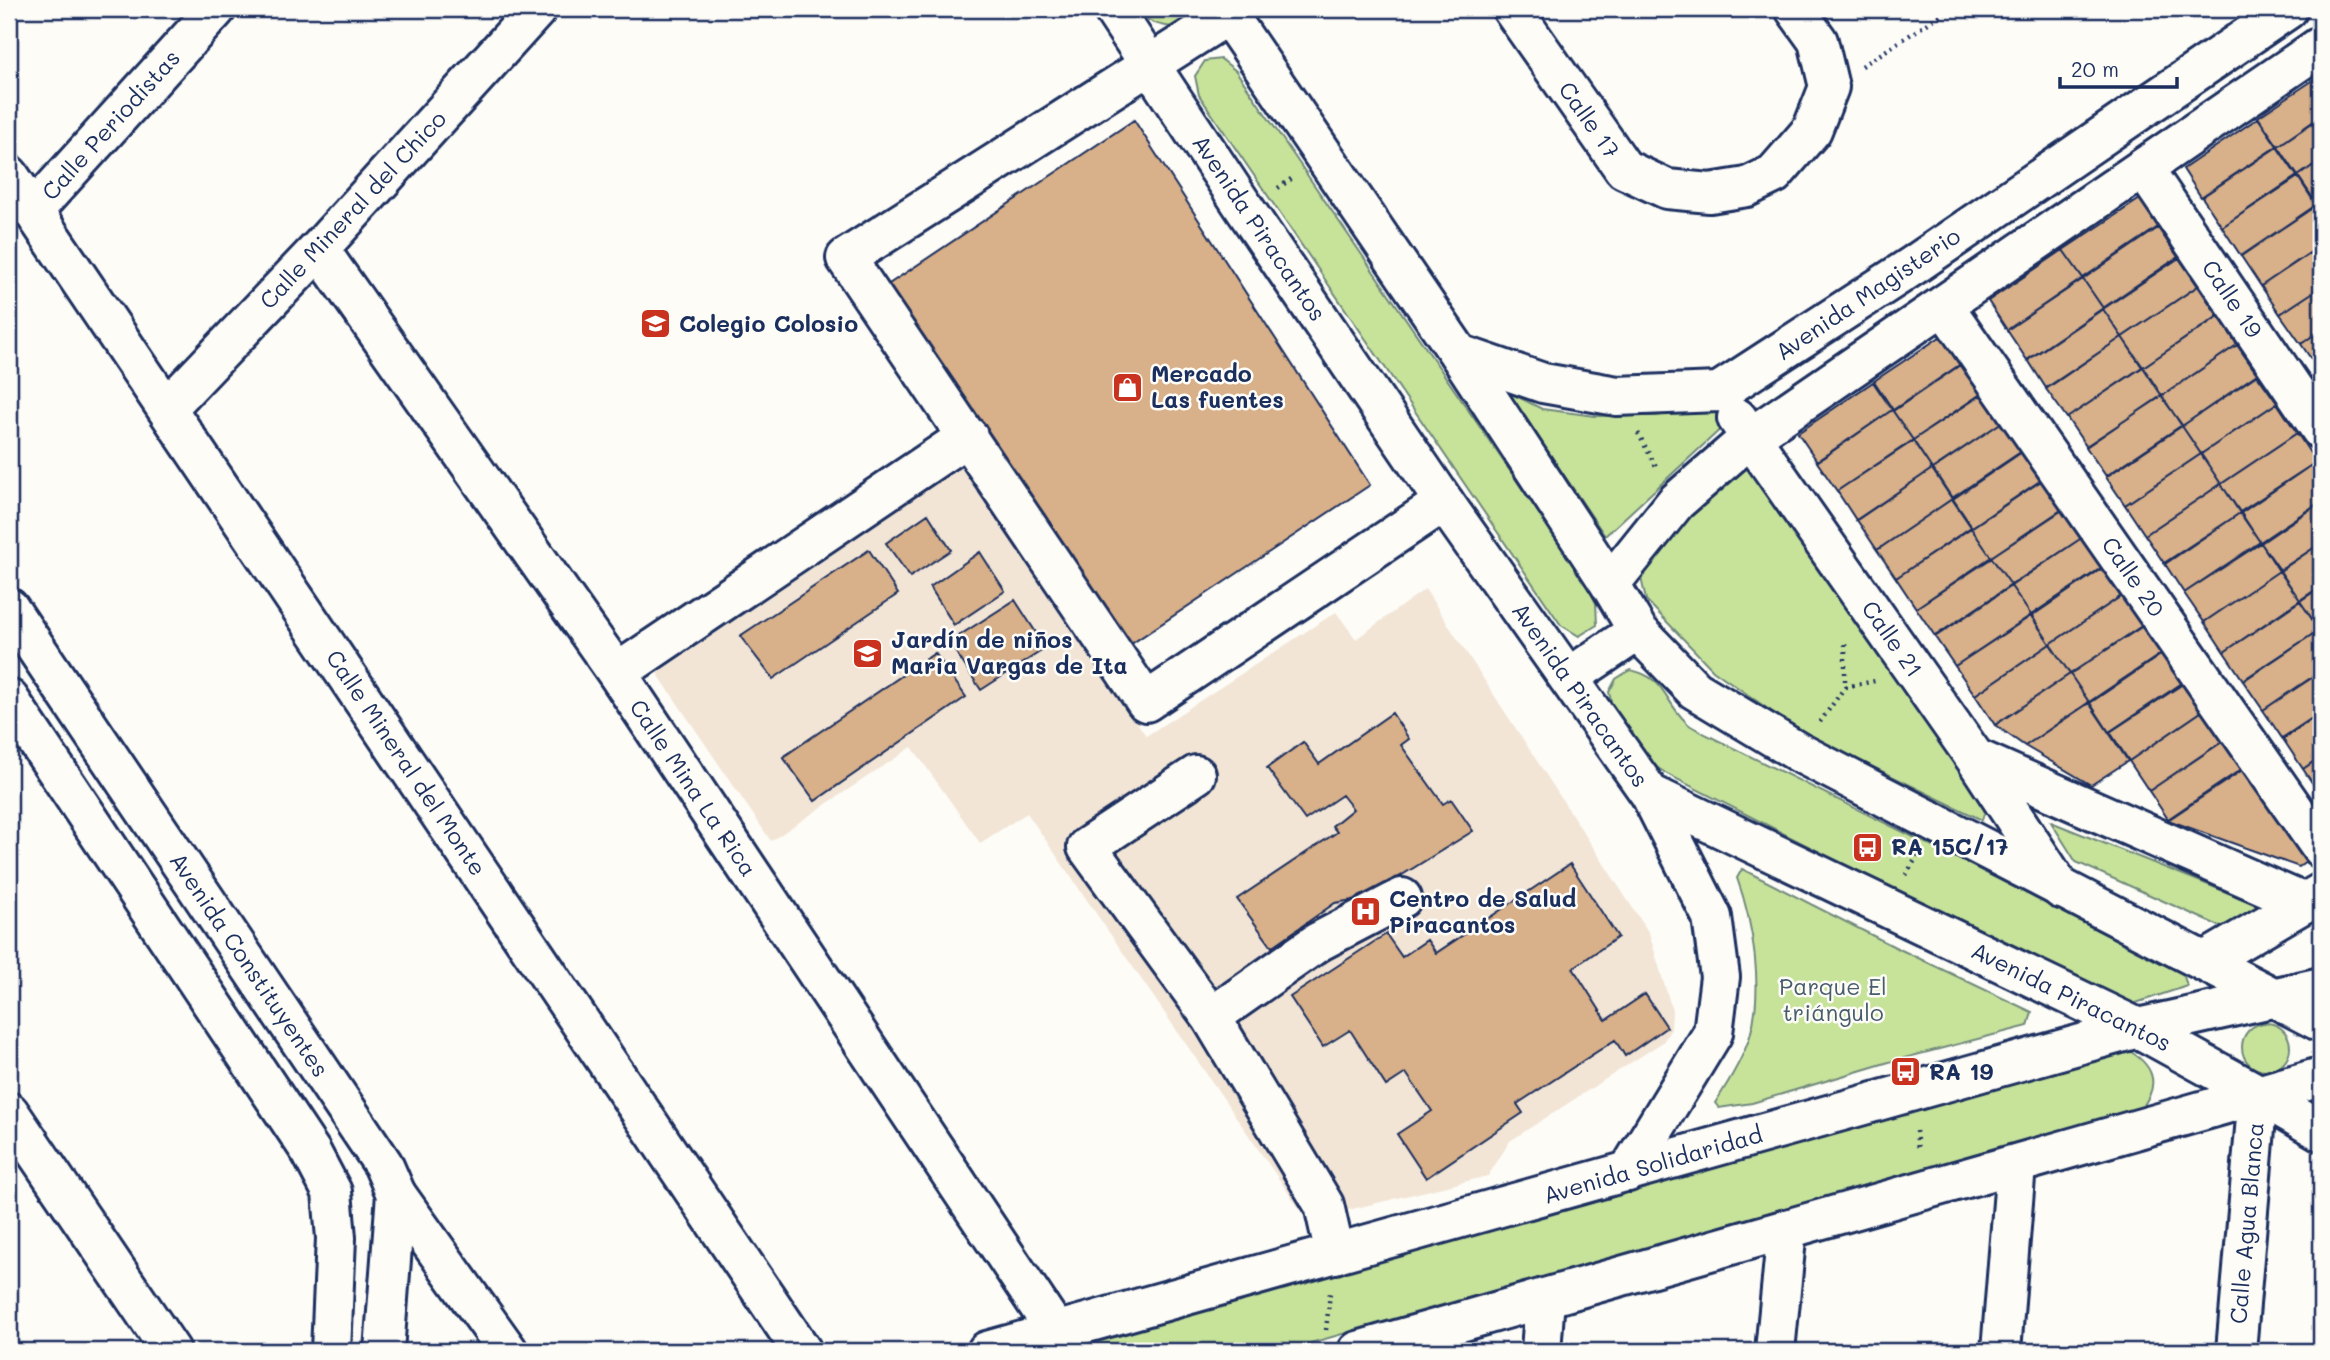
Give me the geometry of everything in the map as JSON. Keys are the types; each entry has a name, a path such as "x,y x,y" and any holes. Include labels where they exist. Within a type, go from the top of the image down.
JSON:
{"street":[{"name":"Calle Periodistas","path":"34,210 216,9"},
{"name":"Calle Mineral del Chico","path":"167,408 319,249 537,9"},
{"name":"Avenida Piracantos","path":"1113,9 1444,502 1650,794 2138,1028 2321,1131"},
{"name":"Calle 17","path":"1512,9 1624,169 1667,189 1710,193 1747,187 1774,174 1812,130 1829,87"},
{"path":"1795,9 1818,41 1829,87"},
{"name":"Avenida Magisterio","path":"1719,392 1914,265 2288,9"},
{"path":"1444,502 1146,702 846,258 1226,12 1458,354 1639,631 1695,690 1798,752 2321,1022"},
{"path":"2236,44 2265,85"},
{"path":"1610,584 1676,502 1751,437 2321,46"},
{"name":"Calle 19","path":"2144,169 2321,430"},
{"name":"Calle Mineral del Monte","path":"9,175 802,1351"},
{"name":"Calle Mina La Rica","path":"319,249 617,673 1057,1333"},
{"name":"Calle 20","path":"1944,306 2321,848"},
{"path":"1458,354 1543,383 1616,396 1719,392"},
{"name":"Calle 21","path":"1719,392 1975,758 2061,889"},
{"path":"617,673 968,436"},
{"name":"Avenida Constituyentes","path":"9,608 383,1164 397,1194 508,1351"},
{"path":"1568,678 1639,631"},
{"path":"9,699 311,1152 332,1192 336,1238 331,1351"},
{"path":"43,750 86,722"},
{"path":"1975,758 2313,898"},
{"path":"1196,775 1087,847 1211,1017 1324,1205 1335,1254"},
{"path":"1628,1172 1713,1033 1720,977 1712,917 1650,794"},
{"path":"1211,1017 1318,942 1402,898"},
{"path":"2205,961 2313,898"},
{"name":"Avenida Solidaridad","path":"986,1351 2138,1028 2321,988"},
{"path":"1341,1344 1545,1298 2321,1077"},
{"name":"Calle Agua Blanca","path":"2236,1351 2258,1094"},
{"path":"9,1112 171,1351"},
{"path":"2001,1351 2016,1165"},
{"path":"384,1351 397,1194"},
{"path":"1775,1351 1787,1228"},
{"path":"1541,1351 1545,1298"}],"path":[{"path":"1829,87 1950,9"},
{"path":"1245,209 1324,158"},
{"path":"1616,396 1676,502"},
{"path":"1798,752 1845,687 1844,635"},
{"path":"1886,907 1936,824"},
{"path":"1910,1092 1923,1191"},
{"path":"1335,1254 1341,1344"}],"shaded area":[{"name":"Centro de Salud Piracantos","path":"965,464 1146,736 1336,612 1356,639 1425,589 1649,933 1672,1010 1671,1029 1663,1042 1510,1141 1488,1176 1307,1220 1027,813 980,843 912,747 771,841 657,673"}],"green space":[{"path":"1137,9 1186,9 1183,19 1172,27 1152,22"},
{"path":"1221,59 1236,71 1582,576 1596,603 1597,625 1579,636 1561,625 1199,95 1195,76 1205,61"},
{"path":"1508,392 1542,409 1595,416 1656,416 1715,406 1725,425 1605,536"},
{"path":"1756,458 1989,797 1982,820 1799,731 1713,670 1646,600 1639,569 1661,540"},
{"path":"1630,670 1651,678 1663,690 1678,714 1692,727 2182,970 2187,986 2124,1007 1667,774 1652,764 1613,710 1609,692 1616,679"},
{"path":"2051,822 2261,906 2226,929 2076,862"},
{"name":"Parque El triángulo","path":"1742,869 1895,947 2032,1012 2028,1026 1889,1062 1752,1103 1719,1108 1715,1103 1747,1045 1756,998 1752,935 1737,878"},
{"path":"2266,1023 2283,1030 2290,1047 2283,1064 2266,1071 2249,1064 2242,1047 2249,1030"},
{"path":"2126,1049 2143,1061 2151,1075 2151,1092 2140,1110 1282,1351 1045,1351"}],"building":[{"path":"2321,75 2321,116 2278,146 2258,117"},
{"path":"2321,117 2321,160 2298,176 2278,146"},
{"path":"2258,118 2277,146 2201,197 2183,169"},
{"name":"Mercado Las fuentes","path":"1134,120 1370,485 1125,648 883,288"},
{"path":"2277,147 2297,176 2222,227 2202,197"},
{"path":"2321,160 2321,201 2317,204 2298,176"},
{"path":"2298,177 2316,205 2241,256 2222,227"},
{"path":"2140,199 2158,227 2083,278 2063,250"},
{"path":"2317,205 2321,212 2321,245 2261,286 2241,256"},
{"path":"2158,228 2178,257 2103,308 2083,279"},
{"path":"2321,246 2321,287 2280,314 2261,286"},
{"path":"2063,250 2083,278 2007,330 1988,301"},
{"path":"2179,258 2198,286 2122,337 2103,309"},
{"path":"2083,279 2103,308 2027,360 2007,330"},
{"path":"2198,286 2218,316 2143,367 2122,337"},
{"path":"2321,287 2321,330 2301,344 2280,314"},
{"path":"2103,309 2122,337 2046,388 2028,360"},
{"path":"2219,316 2237,345 2162,396 2143,367"},
{"path":"2321,330 2321,371 2320,372 2301,344"},
{"path":"1949,331 1968,359 1893,410 1874,381"},
{"path":"2122,337 2142,367 2067,418 2046,389"},
{"path":"2237,345 2257,374 2182,426 2162,396"},
{"path":"1969,359 1988,389 1913,440 1893,411"},
{"path":"2143,367 2162,396 2086,446 2067,418"},
{"path":"2257,375 2277,403 2201,454 2182,426"},
{"path":"1873,382 1892,410 1817,461 1798,433"},
{"path":"1989,390 2008,418 1932,469 1913,440"},
{"path":"2161,396 2182,425 2106,476 2086,447"},
{"path":"2277,403 2297,433 2221,484 2201,454"},
{"path":"1892,410 1913,440 1837,491 1817,462"},
{"path":"2008,418 2028,447 1952,498 1933,469"},
{"path":"2182,426 2201,454 2125,505 2106,477"},
{"path":"2297,433 2316,462 2240,512 2221,484"},
{"path":"1913,441 1932,469 1856,520 1837,491"},
{"path":"2028,448 2047,476 1972,527 1953,499"},
{"path":"2201,454 2221,484 2145,535 2125,505"},
{"path":"2316,462 2321,470 2321,501 2260,542 2241,513"},
{"path":"1932,469 1952,499 1877,550 1857,520"},
{"path":"2047,477 2067,506 1991,557 1971,528"},
{"path":"2221,484 2240,513 2164,563 2145,535"},
{"path":"1952,499 1971,527 1896,578 1877,550"},
{"path":"2321,502 2321,543 2280,570 2261,543"},
{"path":"2067,507 2086,535 2011,585 1991,557"},
{"path":"2240,513 2260,542 2184,593 2165,564"},
{"path":"928,514 951,550 910,577 886,543"},
{"path":"1971,528 1991,557 1916,608 1896,578"},
{"path":"2086,535 2107,564 2031,615 2011,586"},
{"path":"2261,543 2279,571 2204,622 2184,593"},
{"path":"2321,543 2321,586 2300,600 2280,571"},
{"path":"869,550 898,594 773,679 740,636"},
{"path":"980,552 1005,591 954,625 930,587"},
{"path":"1992,558 2011,585 1935,636 1916,608"},
{"path":"2107,565 2126,593 2050,644 2032,616"},
{"path":"2279,571 2300,600 2224,652 2204,622"},
{"path":"2011,586 2031,615 1955,666 1935,637"},
{"path":"2321,587 2321,627 2319,629 2300,601"},
{"path":"2126,593 2146,623 2070,674 2050,644"},
{"path":"1015,600 1046,648 981,690 949,642"},
{"path":"2300,601 2319,630 2243,680 2224,652"},
{"path":"2031,616 2050,644 1975,695 1955,666"},
{"path":"2146,624 2165,651 2089,702 2070,674"},
{"path":"2319,630 2321,671 2263,710 2243,681"},
{"path":"2050,644 2070,674 1995,725 1975,695"},
{"path":"2165,652 2185,681 2109,732 2090,703"},
{"path":"935,653 966,697 815,801 783,757"},
{"path":"2321,672 2321,712 2282,738 2263,710"},
{"path":"2070,674 2089,702 2025,746 1995,725"},
{"path":"2186,682 2204,710 2129,761 2110,732"},
{"path":"2089,703 2128,761 2091,785 2025,746"},
{"path":"2204,710 2224,740 2149,791 2129,761"},
{"path":"1392,713 1409,739 1401,745 1443,804 1451,799 1473,831 1365,898 1335,903 1272,947 1237,899 1337,832 1332,826 1353,809 1342,795 1305,820 1267,768 1303,742 1319,764"},
{"path":"2321,713 2321,756 2303,769 2283,739"},
{"path":"2225,740 2243,768 2168,819 2149,791"},
{"path":"2321,757 2321,796 2303,769"},
{"path":"2244,769 2306,862 2299,867 2168,820"},
{"path":"1570,864 1618,937 1573,968 1606,1020 1645,994 1667,1027 1625,1056 1615,1040 1517,1104 1523,1113 1426,1178 1397,1134 1432,1111 1406,1073 1386,1086 1350,1030 1323,1047 1290,997 1386,934 1402,957 1427,940 1436,953"}],"place":[{"name":"Colegio Colosio","path":"656,324"},
{"name":"Mercado Las fuentes","path":"1128,387"},
{"name":"Jardín de niños Maria Vargas de Ita","path":"868,653"},
{"name":"RA 15C/17","path":"1868,847"},
{"name":"Centro de Salud Piracantos","path":"1366,912"},
{"name":"RA 19","path":"1906,1072"}]}
